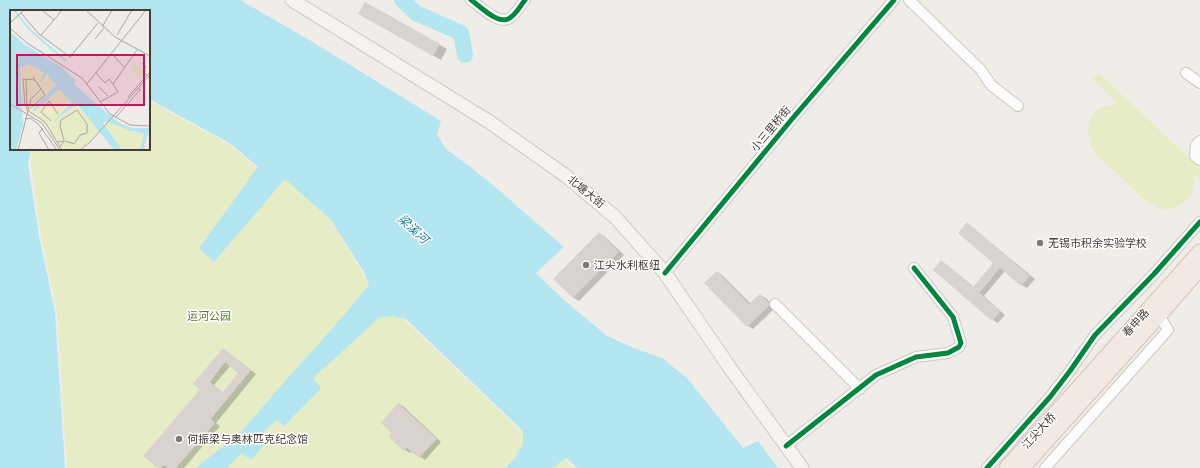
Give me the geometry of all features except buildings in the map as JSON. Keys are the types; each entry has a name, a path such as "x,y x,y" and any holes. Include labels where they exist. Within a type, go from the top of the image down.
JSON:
{"main road":[{"name":"北塘大街","path":"292,0 488,121 566,176 615,217 665,273 730,368 802,468"},
{"name":"春申路","path":"1155,311 1200,252"},
{"name":"春申路","path":"1076,399 1155,311 1200,268"},
{"name":"江尖大桥","path":"1007,468 1076,399"},
{"name":"江尖大桥","path":"1022,468 1076,399"}],"street":[{"path":"471,0 495,18 501,20 508,19 516,12 525,0"},
{"name":"小三里桥街","path":"665,273 792,119 894,0"},
{"path":"908,0 981,70 992,86 1018,106"},
{"path":"1186,73 1200,83"},
{"path":"1200,141 1196,145 1195,156 1200,160"},
{"path":"988,468 1050,397 1095,335 1154,274 1200,222"},
{"path":"786,446 876,375 916,357 948,353 959,347 961,343 953,317 914,268"},
{"path":"775,304 860,389"},
{"path":"1045,468 1168,330 1155,311"}],"green space":[{"path":"1099,73 1200,169 1200,179 1193,173 1193,189 1185,201 1177,207 1163,209 1150,204 1095,153 1089,139 1088,131 1091,118 1094,112 1100,108 1118,103 1092,79"},
{"name":"运河公园","path":"150,102 230,145 256,167 286,179 332,221 369,285 520,430 565,460 573,468 67,468 57,312 40,230 31,164 33,150 150,150"}],"water":[{"name":"梁溪河","path":"0,0 240,0 311,41 441,121 437,135 446,149 501,192 564,247 536,273 565,301 607,336 662,358 687,378 743,448 758,441 778,468 577,468 566,458 552,468 505,468 515,458 523,444 523,431 406,319 392,316 379,318 313,378 321,388 284,426 277,420 257,438 264,445 251,460 241,453 227,468 196,468 241,432 346,313 369,285 365,274 331,220 285,179 214,262 199,248 258,167 231,144 150,100 150,10 10,10 10,150 31,150 28,164 39,236 55,312 65,468 0,468"}],"waterway":[{"path":"402,0 416,13 461,33 465,55"}],"cycle path":[{"path":"471,0 494,17 504,20 513,15 525,0"},
{"path":"665,273 792,119 894,0"},
{"path":"987,468 1050,397 1095,335 1154,274 1200,222"},
{"path":"786,446 876,375 916,357 948,353 959,347 961,343 953,317 914,268"}],"place":[{"name":"无锡市积余实验学校","path":"1040,243"},
{"name":"江尖水利枢纽","path":"586,265"},
{"name":"何振梁与奥林匹克纪念馆","path":"179,439"}]}
